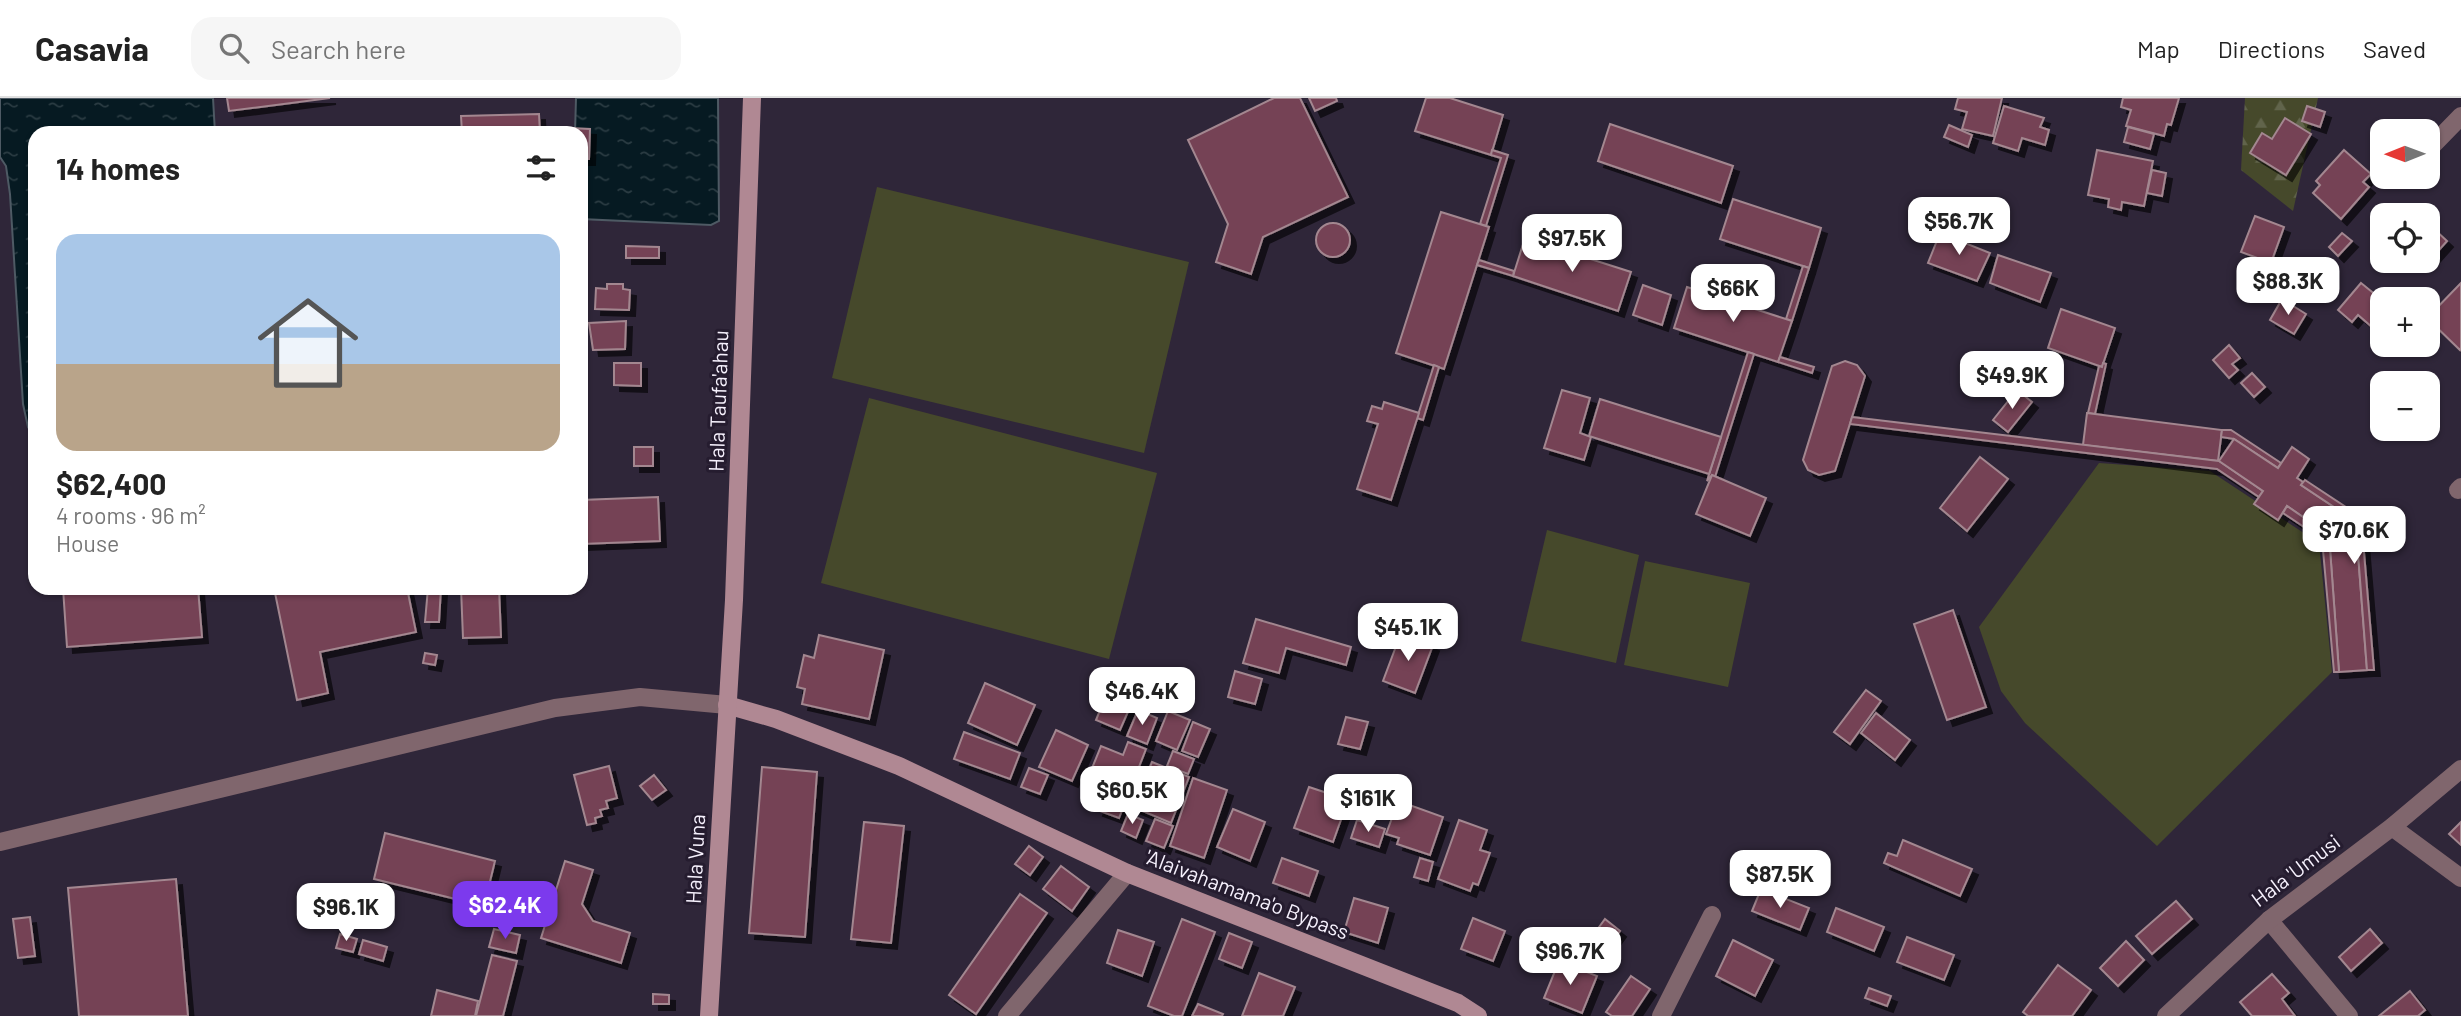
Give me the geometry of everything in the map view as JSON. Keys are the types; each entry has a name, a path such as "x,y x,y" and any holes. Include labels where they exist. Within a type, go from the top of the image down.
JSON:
{"main road":[{"name":"Hala Taufa'ahau","path":"727,705 734,600 752,98"},
{"name":"'Alaivahamama'o Bypass","path":"727,705 776,719 899,766 1126,873 1478,1016"},
{"name":"Hala Vuna","path":"709,1016 727,705"}],"street":[{"path":"2440,138 2461,116"},
{"path":"0,842 555,708 640,697 727,705"},
{"name":"Hala 'Umusi","path":"2166,1016 2269,920 2392,827 2461,769"},
{"path":"2392,827 2461,878"},
{"path":"1007,1016 1126,873"},
{"path":"1661,1016 1712,915"},
{"path":"2269,920 2349,1016"}],"green space":[{"path":"2245,98 2318,98 2293,211 2241,170"},
{"path":"877,187 1189,262 1144,453 832,378"},
{"path":"869,398 1157,473 1109,659 821,583"},
{"path":"2099,463 2210,471 2319,543 2332,672 2157,846 2025,723 2001,691 1979,627"},
{"path":"1547,530 1639,555 1616,663 1521,641"},
{"path":"1645,561 1750,583 1728,687 1624,665"}],"water":[{"path":"0,98 213,98 215,126 28,126 28,427 23,404 10,194 6,166 0,157"},
{"path":"576,98 718,98 719,221 711,225 588,219 588,126 575,126"}],"building":[{"path":"227,98 330,98 229,111"},
{"path":"1274,98 1300,98 1348,197 1263,237 1251,274 1216,262 1228,224 1188,140"},
{"path":"1309,98 1336,98 1337,101 1315,111"},
{"path":"1426,98 1450,98 1503,115 1491,155 1415,131"},
{"path":"1958,98 2002,98 1993,136 1962,129 1967,112 1955,109"},
{"path":"2123,98 2179,98 2171,125 2167,124 2164,136 2126,126 2131,110 2121,107"},
{"path":"2004,106 2044,118 2040,127 2049,130 2045,145 2022,138 2018,151 1993,143"},
{"path":"2307,106 2325,112 2320,127 2302,121"},
{"path":"539,114 540,126 462,126 461,116"},
{"path":"2285,118 2311,134 2286,175 2250,153 2262,133 2272,139"},
{"path":"1610,124 1733,166 1721,203 1598,161"},
{"path":"1949,125 1972,135 1968,147 1944,137"},
{"path":"2128,127 2154,134 2150,149 2124,142"},
{"path":"588,129 590,129 588,159"},
{"path":"1492,150 1508,155 1486,226 1480,224 1501,158 1491,155"},
{"path":"2097,150 2153,161 2144,206 2122,202 2121,210 2108,207 2109,199 2088,195"},
{"path":"2344,150 2370,173 2363,182 2369,187 2341,219 2313,193 2320,185 2316,181"},
{"path":"2152,170 2166,173 2162,196 2147,193"},
{"path":"1733,199 1821,228 1809,268 1720,239"},
{"path":"1441,212 1489,227 1444,369 1396,353"},
{"path":"2255,216 2284,227 2271,263 2241,252"},
{"path":"1333,223 1345,228 1350,240 1345,252 1333,257 1321,252 1316,240 1321,228"},
{"path":"1940,233 1990,253 1977,281 1928,263"},
{"path":"2342,233 2352,241 2338,256 2329,247"},
{"path":"2440,234 2447,241 2440,249"},
{"path":"1525,238 1631,272 1618,311 1513,276"},
{"path":"626,246 659,247 659,258 626,258"},
{"path":"1998,255 2051,273 2040,302 1990,283"},
{"path":"1479,260 1514,271 1513,276 1477,265"},
{"path":"1803,266 1809,268 1792,321 1786,319"},
{"path":"2361,283 2370,290 2370,325 2358,315 2352,322 2338,310"},
{"path":"2461,283 2460,350 2440,331 2440,305"},
{"path":"607,284 623,284 623,289 630,290 629,310 595,309 596,288 607,289"},
{"path":"1643,285 1671,295 1662,325 1633,315"},
{"path":"1687,287 1792,321 1778,362 1674,328"},
{"path":"2282,299 2306,314 2294,334 2270,320"},
{"path":"2061,309 2115,328 2102,367 2048,348"},
{"path":"626,321 625,349 593,350 589,323"},
{"path":"2229,345 2240,358 2232,364 2238,370 2229,378 2213,360"},
{"path":"1748,352 1754,354 1715,477 1712,475 1707,481"},
{"path":"1780,357 1814,367 1812,373 1778,362"},
{"path":"1845,361 1857,365 1865,376 1835,471 1819,475 1808,470 1803,460 1832,366"},
{"path":"614,363 641,363 641,386 614,385"},
{"path":"2103,363 2106,364 2095,414 2088,413 2099,366 2102,367"},
{"path":"1434,365 1439,367 1423,420 1417,418"},
{"path":"2252,373 2265,387 2254,397 2241,383"},
{"path":"1562,390 1590,398 1580,433 1591,437 1584,460 1544,448"},
{"path":"2017,390 2032,402 2008,432 1993,420"},
{"path":"1600,399 1721,437 1709,474 1589,436"},
{"path":"1384,402 1419,413 1391,500 1357,489 1378,424 1367,421 1372,406 1382,409"},
{"path":"2087,413 2222,430 2218,461 2083,445"},
{"path":"1852,417 2219,461 2263,491 2259,497 2217,469 1850,424"},
{"path":"2222,430 2231,430 2281,463 2278,468 2234,439 2221,437"},
{"path":"2234,439 2278,468 2292,447 2309,459 2297,478 2303,482 2301,485 2343,513 2332,530 2356,528 2367,670 2339,672 2329,535 2287,506 2278,520 2254,504 2263,491 2219,461"},
{"path":"634,447 653,447 653,466 634,466"},
{"path":"1980,457 2008,479 1967,531 1940,508"},
{"path":"1712,475 1766,498 1750,536 1696,514"},
{"path":"2305,480 2361,517 2374,670 2367,670 2356,528 2343,513 2301,485"},
{"path":"658,497 660,541 588,544 588,500"},
{"path":"2287,506 2329,535 2339,672 2334,672 2322,539 2283,513"},
{"path":"63,595 199,595 202,637 67,647"},
{"path":"275,595 408,595 416,632 320,652 328,693 297,700"},
{"path":"427,595 441,595 439,622 425,622"},
{"path":"461,595 499,595 501,637 463,638"},
{"path":"1953,610 1986,707 1947,720 1914,624"},
{"path":"1256,619 1351,647 1346,665 1286,648 1279,673 1243,663"},
{"path":"1401,633 1433,645 1415,693 1383,681"},
{"path":"819,635 884,650 869,719 802,704 805,689 797,687 804,655 814,658"},
{"path":"425,653 437,655 435,665 423,663"},
{"path":"1235,671 1262,679 1255,704 1228,697"},
{"path":"985,683 1035,705 1017,745 968,723"},
{"path":"1866,690 1881,701 1850,744 1834,732"},
{"path":"1105,698 1130,707 1120,730 1096,720"},
{"path":"1138,710 1157,718 1147,744 1127,736"},
{"path":"1168,711 1190,720 1177,750 1156,741"},
{"path":"1876,713 1910,740 1895,760 1861,733"},
{"path":"1346,717 1368,722 1360,749 1338,744"},
{"path":"1193,722 1210,729 1198,757 1182,751"},
{"path":"1056,730 1088,745 1072,781 1039,767"},
{"path":"964,732 1020,753 1010,779 954,759"},
{"path":"1128,742 1146,749 1119,818 1097,810 1103,795 1084,788 1101,746 1123,755"},
{"path":"1173,751 1194,759 1188,774 1167,766"},
{"path":"1152,762 1189,777 1171,823 1133,807"},
{"path":"609,766 617,798 606,801 608,808 600,810 602,816 595,818 596,823 587,825 574,775"},
{"path":"762,767 817,772 805,937 749,933"},
{"path":"1029,768 1048,775 1040,794 1021,787"},
{"path":"654,775 666,790 652,800 640,786"},
{"path":"1193,778 1227,790 1204,858 1170,846"},
{"path":"1309,787 1348,800 1333,842 1294,828"},
{"path":"1390,798 1443,817 1430,855 1397,844 1399,838 1386,834 1392,818 1384,815"},
{"path":"1233,809 1265,822 1250,861 1217,847"},
{"path":"1128,814 1143,820 1136,838 1121,831"},
{"path":"1155,819 1173,826 1164,848 1146,841"},
{"path":"1357,820 1385,829 1379,847 1351,838"},
{"path":"1459,820 1487,830 1480,850 1490,853 1478,885 1473,883 1470,891 1438,879"},
{"path":"864,822 904,826 891,943 851,939"},
{"path":"2461,822 2461,845 2449,834"},
{"path":"385,833 495,861 484,906 374,879"},
{"path":"1903,840 1972,869 1960,896 1884,863 1888,853 1897,856"},
{"path":"1029,846 1043,857 1030,875 1015,864"},
{"path":"1282,858 1318,871 1309,896 1273,883"},
{"path":"1420,858 1433,862 1428,881 1414,877"},
{"path":"565,861 593,870 582,904 593,921 630,933 621,963 541,938"},
{"path":"1061,866 1089,887 1072,911 1043,889"},
{"path":"176,879 188,1016 79,1016 68,888"},
{"path":"1761,889 1809,908 1800,930 1752,911"},
{"path":"1020,894 1047,913 976,1014 949,995"},
{"path":"1354,898 1388,908 1378,943 1344,932"},
{"path":"2176,901 2192,919 2152,954 2136,936"},
{"path":"1836,908 1884,927 1874,951 1827,932"},
{"path":"30,917 35,956 18,958 13,919"},
{"path":"1473,918 1505,931 1493,961 1461,949"},
{"path":"1182,919 1215,932 1182,1016 1174,1016 1148,1006"},
{"path":"1605,919 1620,931 1609,946 1594,934"},
{"path":"494,929 520,935 516,953 489,947"},
{"path":"2370,929 2382,943 2351,971 2339,957"},
{"path":"1118,930 1154,942 1142,976 1107,963"},
{"path":"1229,933 1252,942 1242,968 1219,959"},
{"path":"340,934 357,939 353,952 336,948"},
{"path":"1907,937 1954,955 1944,980 1897,962"},
{"path":"363,940 387,947 383,961 359,954"},
{"path":"1733,940 1773,960 1755,996 1716,976"},
{"path":"2126,941 2144,960 2118,986 2100,968"},
{"path":"492,955 517,961 503,1016 476,1016"},
{"path":"1559,961 1597,976 1582,1013 1544,998"},
{"path":"2058,965 2091,990 2072,1016 2028,1016 2023,1012"},
{"path":"1259,973 1295,987 1283,1016 1242,1016"},
{"path":"2272,974 2289,993 2282,999 2295,1016 2252,1016 2240,1002"},
{"path":"1631,976 1650,989 1632,1016 1612,1016 1606,1012"},
{"path":"1869,988 1891,996 1887,1006 1865,998"},
{"path":"437,990 478,1001 475,1016 431,1016"},
{"path":"2410,991 2425,1010 2418,1016 2379,1016"},
{"path":"653,994 669,995 669,1004 653,1004"},
{"path":"1198,1004 1223,1014 1192,1016"}]}
